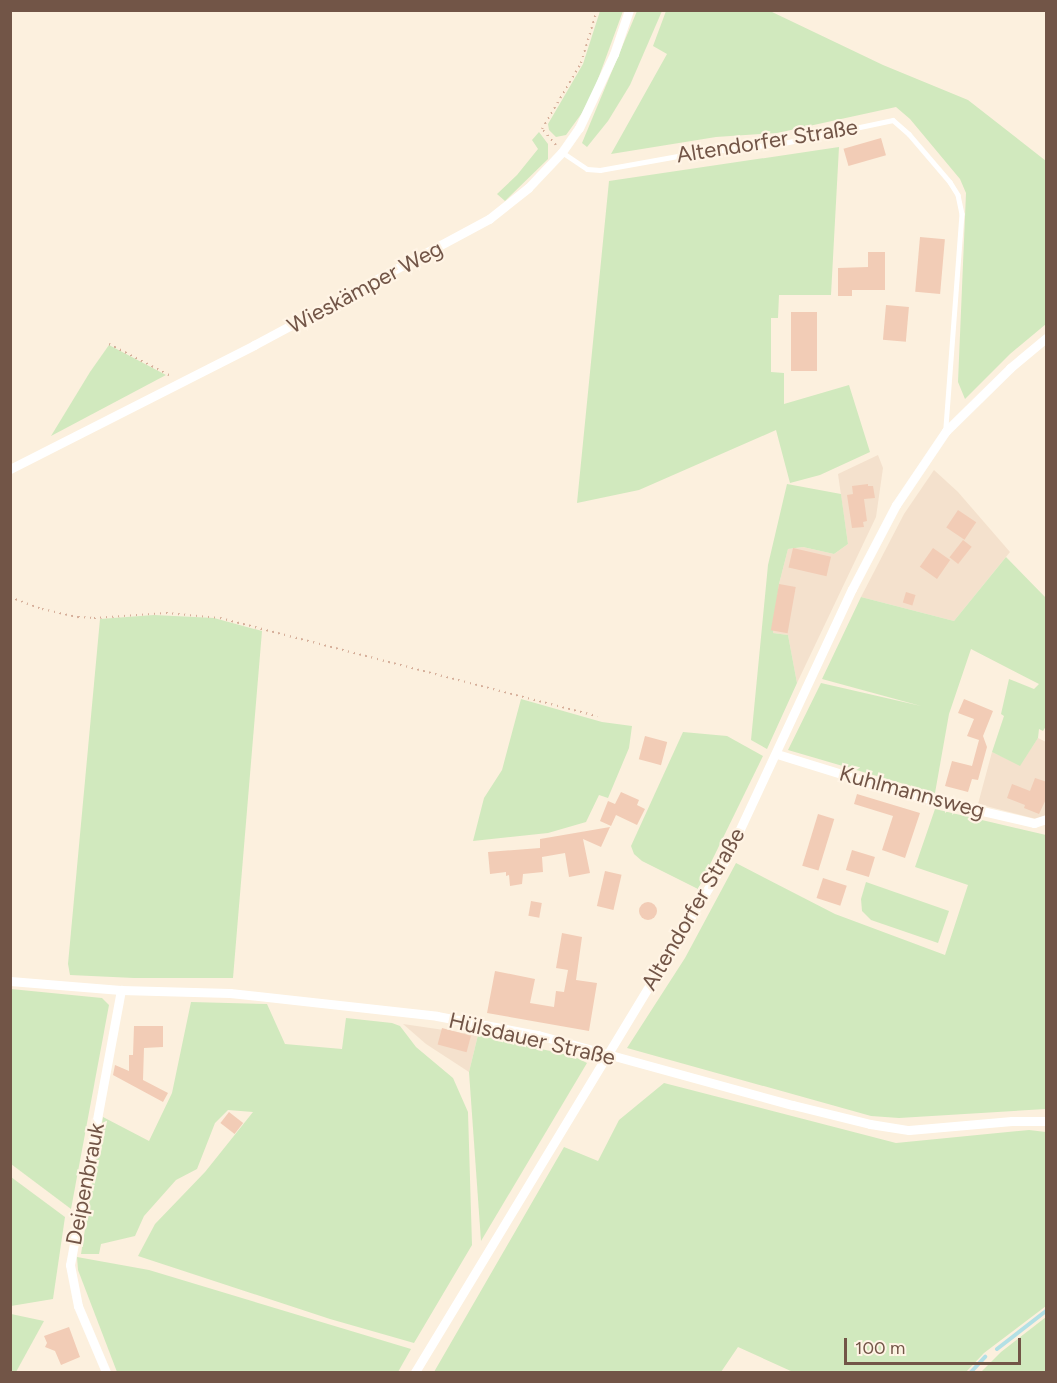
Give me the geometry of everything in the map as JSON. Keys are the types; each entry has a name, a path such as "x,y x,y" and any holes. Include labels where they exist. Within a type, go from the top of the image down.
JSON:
{"street":[{"name":"Wieskämper Weg","path":"10,469 180,380 254,345 489,219 528,188 562,152 592,104 614,54 629,10"},
{"name":"Altendorfer Straße","path":"415,1372 726,859 876,539 946,431 1010,368 1047,338"},
{"name":"Kuhlmannsweg","path":"777,754 900,792 1034,823 1047,819"},
{"name":"Hülsdauer Straße","path":"10,981 121,990 282,997 437,1016 538,1035 793,1105 870,1124 909,1130 1012,1121 1047,1121"},
{"name":"Deipenbrauk","path":"106,1372 78,1306 70,1265 121,990"}],"lane":[{"name":"Altendorfer Straße","path":"562,152 587,169 600,170 689,154 784,143 893,120 909,134 950,182 958,195 962,214 946,431"}],"path":[{"path":"562,152 542,129 580,63 597,10"},
{"path":"109,344 180,380"},
{"path":"10,597 42,609 78,617 166,613 220,618 597,716"}],"shaded area":[{"path":"878,455 883,468 876,517 797,683 788,635 773,633 779,584 788,549 803,547 834,554 848,544 838,474"},
{"path":"934,470 958,492 1010,552 954,621 861,597 904,514"},
{"path":"1038,738 1046,742 1045,816 1036,819 978,804 992,752 1020,765"},
{"path":"403,1024 478,1035 469,1072 426,1044"}],"green space":[{"path":"600,11 623,11 594,90 582,113 566,135 556,137 549,130 548,124 583,64"},
{"path":"637,11 662,11 630,85 608,121 587,147 582,143"},
{"path":"666,11 770,11 883,65 968,100 1046,161 1046,324 1010,354 965,399 958,382 966,193 960,179 910,119 896,107 777,133 716,137 611,154 667,54 653,46"},
{"path":"539,132 548,144 548,159 505,201 497,194 517,175 538,149 532,140"},
{"path":"839,147 831,295 779,295 778,318 771,318 771,372 784,373 784,404 849,385 870,452 820,475 790,483 776,430 639,490 577,503 609,181"},
{"path":"109,345 166,375 51,436 90,372"},
{"path":"787,484 841,494 848,544 834,554 803,547 788,549 779,584 773,633 788,635 797,683 767,749 751,740 768,565"},
{"path":"1006,557 1046,598 1046,726 1043,731 1039,729 1038,738 1020,766 992,752 1004,716 1001,714 1009,679 1034,689 1039,684 971,649 949,714 935,793 788,750 821,683 921,706 822,679 861,597 954,621"},
{"path":"154,615 214,618 262,631 233,978 134,978 70,975 68,964 100,619"},
{"path":"521,699 602,722 632,726 629,748 608,798 599,795 586,822 548,833 473,841 484,798 502,770"},
{"path":"683,732 727,736 763,756 698,889 642,861 634,854 631,846"},
{"path":"935,809 1046,835 1046,1109 899,1118 871,1116 627,1048 685,958 736,863 835,914 945,955 968,885 915,867"},
{"path":"866,882 949,911 938,943 871,920 862,911 861,899"},
{"path":"11,989 102,998 109,1005 71,1209 11,1164"},
{"path":"191,1002 267,1004 285,1044 342,1049 346,1018 392,1023 400,1026 416,1047 453,1078 468,1112 472,1245 414,1343 330,1319 138,1256 155,1224 205,1172 253,1112 228,1110 215,1123 197,1169 176,1180 144,1216 135,1236 101,1244 99,1254 81,1254 103,1117 149,1141 172,1093"},
{"path":"478,1035 573,1056 587,1063 481,1241 469,1072"},
{"path":"664,1083 896,1143 1029,1130 1046,1132 1046,1306 984,1353 966,1372 793,1372 738,1347 721,1372 434,1372 564,1147 598,1161 619,1120"},
{"path":"11,1177 65,1217 53,1299 11,1306"},
{"path":"77,1257 149,1270 411,1349 398,1372 117,1372 78,1270"},
{"path":"11,1314 44,1321 16,1372 11,1372"},
{"path":"1046,1317 1046,1372 981,1372 1001,1352"}],"building":[{"path":"881,138 886,155 848,166 844,149"},
{"path":"920,237 945,239 940,294 915,292"},
{"path":"868,252 885,252 885,290 852,290 852,296 838,296 838,268 868,267"},
{"path":"886,305 909,307 906,342 883,340"},
{"path":"791,312 817,312 817,371 791,371"},
{"path":"868,484 868,486 873,486 875,498 864,499 867,521 863,522 864,527 852,528 847,495 853,494 852,486"},
{"path":"958,510 976,522 964,540 946,527"},
{"path":"963,540 972,547 958,564 949,557"},
{"path":"793,548 831,557 827,576 789,567"},
{"path":"933,548 950,560 937,579 920,567"},
{"path":"779,584 796,587 788,633 771,630"},
{"path":"906,592 916,595 912,605 903,603"},
{"path":"964,699 993,711 983,736 987,747 978,780 972,779 968,792 945,786 952,761 972,766 979,740 967,736 974,719 958,713"},
{"path":"645,736 667,742 661,765 639,759"},
{"path":"1035,778 1047,782 1047,797 1039,814 1007,798 1012,784 1030,791"},
{"path":"621,792 639,800 637,805 645,809 637,825 616,815 611,826 600,821 608,801 615,804"},
{"path":"857,794 920,813 905,858 882,850 893,816 854,804"},
{"path":"818,814 834,819 818,871 802,866"},
{"path":"610,827 601,847 583,839 590,873 569,877 565,853 542,857 543,872 523,874 522,884 510,886 509,875 506,876 506,872 490,874 488,852 540,848 540,839"},
{"path":"852,850 875,857 869,877 846,870"},
{"path":"605,871 622,875 613,910 597,906"},
{"path":"823,878 847,886 840,906 817,898"},
{"path":"531,901 542,903 539,918 528,916"},
{"path":"648,902 654,905 657,911 654,917 648,920 642,917 639,911 642,905"},
{"path":"562,933 582,937 576,980 597,983 589,1031 487,1013 495,971 535,979 530,1003 554,1007 556,991 564,992 568,970 556,968"},
{"path":"134,1026 163,1026 163,1047 144,1048 143,1080 168,1093 163,1102 113,1075 115,1065 129,1071 129,1055 133,1055"},
{"path":"442,1028 471,1036 467,1052 438,1044"},
{"path":"229,1112 243,1123 235,1134 220,1123"},
{"path":"69,1327 80,1357 61,1365 55,1351 45,1347 47,1343 44,1336"}],"waterway":[{"path":"997,1349 1046,1311"},
{"path":"971,1372 985,1357"}]}
